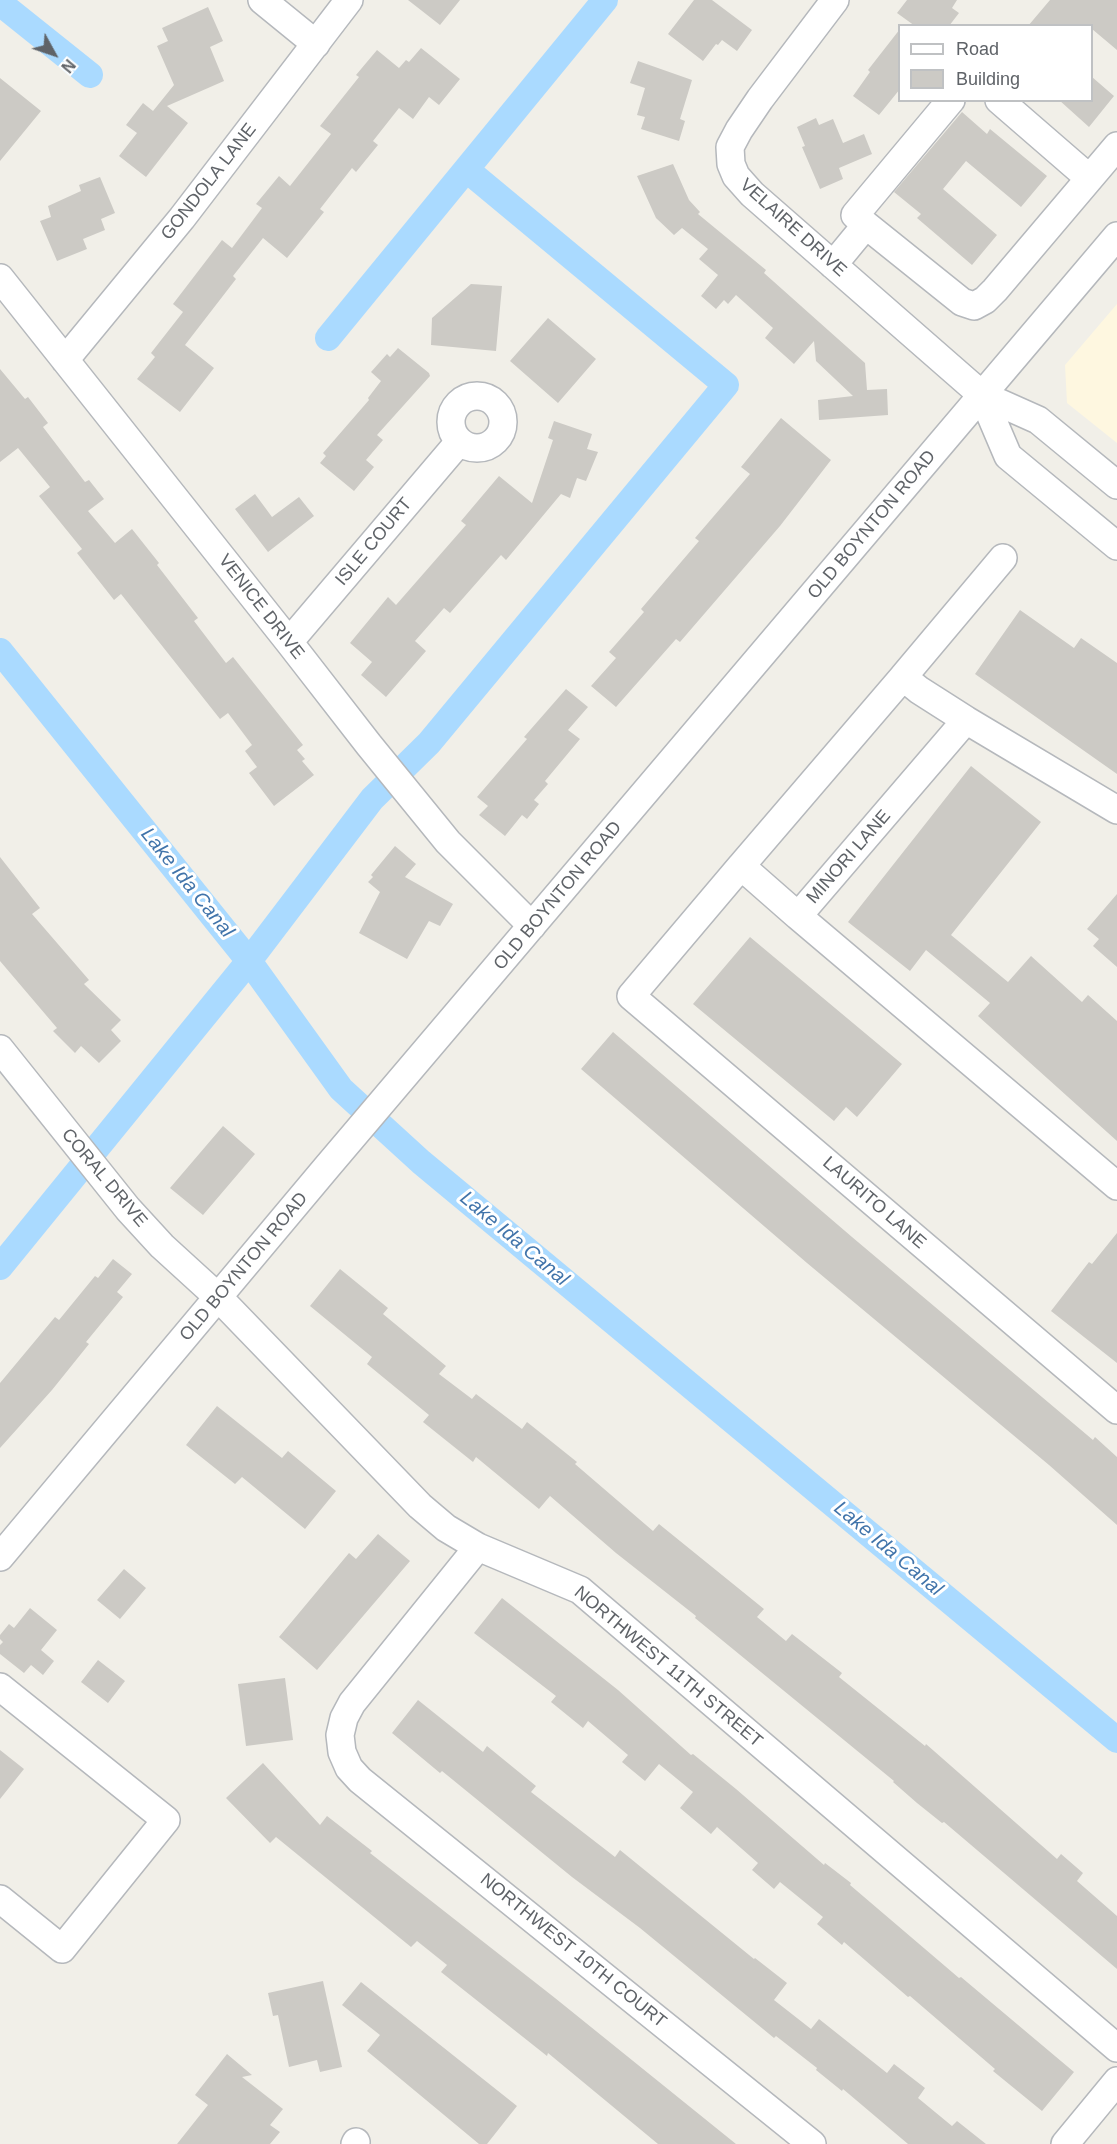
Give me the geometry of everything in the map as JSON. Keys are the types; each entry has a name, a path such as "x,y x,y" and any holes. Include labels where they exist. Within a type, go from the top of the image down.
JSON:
{"street":[{"path":"262,0 316,44"},
{"name":"GONDOLA LANE","path":"65,360 188,209 349,0"},
{"name":"VELAIRE DRIVE","path":"835,0 760,99 730,147 731,164 740,181 833,266 982,395"},
{"path":"949,102 855,216 962,302 974,306 985,300 994,290 1117,146"},
{"path":"1001,102 1089,178"},
{"path":"833,266 866,225"},
{"name":"OLD BOYNTON ROAD","path":"0,1557 327,1167 1117,236"},
{"name":"VENICE DRIVE","path":"0,278 420,808 448,842 532,926"},
{"path":"982,395 1038,420 1117,485"},
{"path":"982,395 1008,456 1117,546"},
{"name":"ISLE COURT","path":"289,642 459,442"},
{"path":"741,866 1003,558"},
{"path":"903,677 966,720 1117,810"},
{"name":"MINORI LANE","path":"741,866 798,916 966,720"},
{"name":"LAURITO LANE","path":"741,866 631,996 1117,1410"},
{"path":"798,916 1117,1186"},
{"name":"CORAL DRIVE","path":"0,1049 116,1196 162,1246 219,1298"},
{"name":"NORTHWEST 11TH STREET","path":"219,1298 420,1506 446,1528 478,1547 580,1590 1117,2048"},
{"name":"NORTHWEST 10TH COURT","path":"478,1547 352,1703 344,1718 340,1735 342,1752 349,1768 360,1780 813,2144"},
{"path":"0,1687 166,1820 62,1949 0,1899"},
{"path":"1065,2144 1117,2080"}],"shaded area":[{"path":"1117,304 1117,443 1067,403 1065,365"}],"building":[{"path":"408,0 460,0 440,25"},
{"path":"694,0 712,0 752,30 737,51 722,40 703,61 668,34"},
{"path":"907,0 957,0 952,8 959,13 951,24 912,24 897,13"},
{"path":"1050,0 1117,0 1117,50 1093,30 1093,24 1030,24"},
{"path":"208,7 223,41 210,47 224,81 167,106 188,123 146,177 119,156 137,133 126,125 143,103 153,111 174,85 157,46 168,41 162,28"},
{"path":"898,32 898,91 879,115 853,96 870,72 868,70"},
{"path":"421,48 460,79 439,105 429,97 413,119 399,108 373,141 378,145 356,172 352,168 320,209 324,212 287,258 263,238 233,276 236,279 185,345 214,368 180,412 137,379 155,357 151,353 183,312 173,304 222,240 232,248 262,208 256,204 279,176 290,186 331,134 320,126 359,77 356,75 377,50 399,68 406,60 409,62"},
{"path":"638,61 692,80 680,119 685,121 679,141 641,129 645,117 637,115 645,88 630,83"},
{"path":"0,78 41,111 0,161"},
{"path":"1093,78 1114,96 1089,127 1061,102 1093,102"},
{"path":"962,112 987,134 990,129 1047,176 1021,207 966,161 943,189 997,235 972,265 917,218 921,214 894,192"},
{"path":"816,118 819,125 833,119 843,143 864,134 872,154 839,168 843,179 820,189 802,147 805,146 797,127"},
{"path":"673,164 689,200 700,212 698,214 766,270 764,273 865,363 867,390 887,389 888,415 819,420 818,400 853,396 816,361 814,341 794,364 765,338 773,328 736,295 728,304 724,300 716,309 701,296 718,275 699,259 708,249 682,228 674,235 656,218 637,176"},
{"path":"100,177 115,213 101,219 105,230 83,239 87,249 57,261 40,221 51,217 48,206 81,191 79,185"},
{"path":"471,284 502,286 496,351 431,345 432,318"},
{"path":"548,318 596,359 558,403 510,361"},
{"path":"398,348 430,376 377,435 383,440 366,460 374,467 354,491 320,463 326,456 323,453 369,400 368,398 381,381 371,372 387,354 390,357"},
{"path":"0,369 25,399 28,397 48,423 43,427 85,482 89,480 104,499 88,511 115,543 132,529 198,618 194,621 226,663 233,657 303,745 297,750 305,759 302,761 314,775 274,806 249,773 257,767 245,751 252,745 228,713 220,719 121,594 114,600 77,553 82,549 39,496 50,487 18,448 0,462"},
{"path":"781,418 831,460 780,526 680,642 676,639 616,707 591,686 616,658 609,652 644,612 641,609 699,541 695,538 750,474 741,467"},
{"path":"554,421 592,434 587,449 598,452 586,481 577,478 570,498 561,494 506,560 501,555 450,613 444,608 415,641 426,651 386,697 361,675 372,662 350,643 388,597 396,605 466,525 461,521 499,476 532,503 553,440 548,438"},
{"path":"255,494 272,517 299,497 314,516 268,552 235,509"},
{"path":"1020,610 1074,648 1081,638 1117,663 1117,774 975,674"},
{"path":"566,689 588,707 568,730 580,739 545,781 548,784 534,800 539,804 527,819 522,815 505,836 479,815 488,806 477,797 527,739 524,737"},
{"path":"971,766 1041,822 951,935 1008,982 1031,956 1082,1002 1088,995 1117,1021 1117,1141 978,1016 990,1003 926,950 910,971 848,922"},
{"path":"395,846 416,864 405,877 453,904 440,926 429,921 407,959 359,933 380,892 368,882 373,877 371,875"},
{"path":"0,857 40,908 32,914 89,980 84,984 121,1020 111,1030 121,1041 99,1063 81,1046 75,1053 53,1031 57,1028 0,961"},
{"path":"1117,894 1117,967 1093,946 1099,939 1087,929"},
{"path":"750,937 902,1064 857,1117 846,1107 834,1121 693,1004"},
{"path":"613,1032 852,1237 1093,1440 1095,1437 1117,1457 1117,1525 581,1069"},
{"path":"223,1126 255,1154 203,1215 170,1188"},
{"path":"1117,1233 1117,1363 1051,1311 1089,1262 1092,1264"},
{"path":"113,1259 132,1274 117,1292 123,1297 86,1342 89,1344 52,1390 0,1448 0,1383 55,1317 59,1320 95,1276 98,1278"},
{"path":"340,1269 388,1308 383,1314 446,1366 439,1374 472,1399 476,1394 522,1429 527,1422 577,1462 575,1464 653,1531 659,1524 764,1609 757,1617 786,1641 792,1634 842,1673 839,1677 925,1746 926,1744 1057,1859 1061,1854 1083,1873 1077,1881 1117,1916 1117,1969 944,1822 942,1823 917,1803 894,1781 550,1496 539,1509 476,1457 473,1462 423,1422 429,1415 367,1364 372,1357 310,1306"},
{"path":"217,1406 282,1458 288,1451 336,1491 305,1529 242,1477 235,1484 186,1445"},
{"path":"378,1534 410,1561 317,1670 279,1637 349,1553 356,1559"},
{"path":"124,1569 146,1588 120,1619 97,1600"},
{"path":"502,1598 618,1690 691,1755 693,1754 736,1789 824,1865 825,1863 851,1883 850,1885 959,1978 961,1977 1074,2072 1042,2111 993,2071 995,2069 910,1996 908,1997 844,1942 842,1945 817,1924 823,1917 780,1882 774,1889 752,1870 758,1863 717,1827 711,1834 680,1808 693,1792 659,1764 645,1781 622,1762 628,1755 588,1721 583,1728 551,1702 556,1696 474,1633"},
{"path":"30,1608 57,1630 41,1650 54,1661 43,1675 31,1665 24,1673 0,1654 0,1645 3,1642 0,1635 9,1624 14,1628"},
{"path":"98,1660 125,1681 108,1703 81,1682"},
{"path":"285,1678 293,1740 246,1746 238,1684"},
{"path":"418,1700 483,1752 487,1746 536,1786 531,1792 615,1857 620,1850 787,1983 774,2000 811,2029 819,2019 887,2073 894,2064 925,2088 918,2098 952,2126 957,2121 986,2144 908,2144 843,2089 842,2091 816,2070 817,2068 776,2036 774,2038 640,1928 572,1877 392,1733"},
{"path":"0,1750 24,1769 0,1799"},
{"path":"263,1763 320,1825 327,1816 372,1851 370,1853 736,2144 658,2144 548,2053 547,2056 441,1972 447,1965 417,1941 411,1947 276,1837 270,1843 226,1798"},
{"path":"323,1981 342,2067 320,2072 317,2060 289,2067 278,2015 273,2016 268,1993"},
{"path":"361,1982 517,2106 487,2144 479,2144 367,2051 380,2035 342,2005"},
{"path":"227,2054 252,2075 242,2077 283,2109 270,2125 280,2132 270,2144 177,2144 208,2105 195,2095"}],"waterway":[{"path":"328,338 605,0"},
{"path":"0,3 90,75"},
{"path":"0,1267 249,961 372,799 429,743 726,385 467,170"},
{"name":"Lake Ida Canal","path":"0,651 249,961 341,1089 421,1162 1117,1740"}]}
